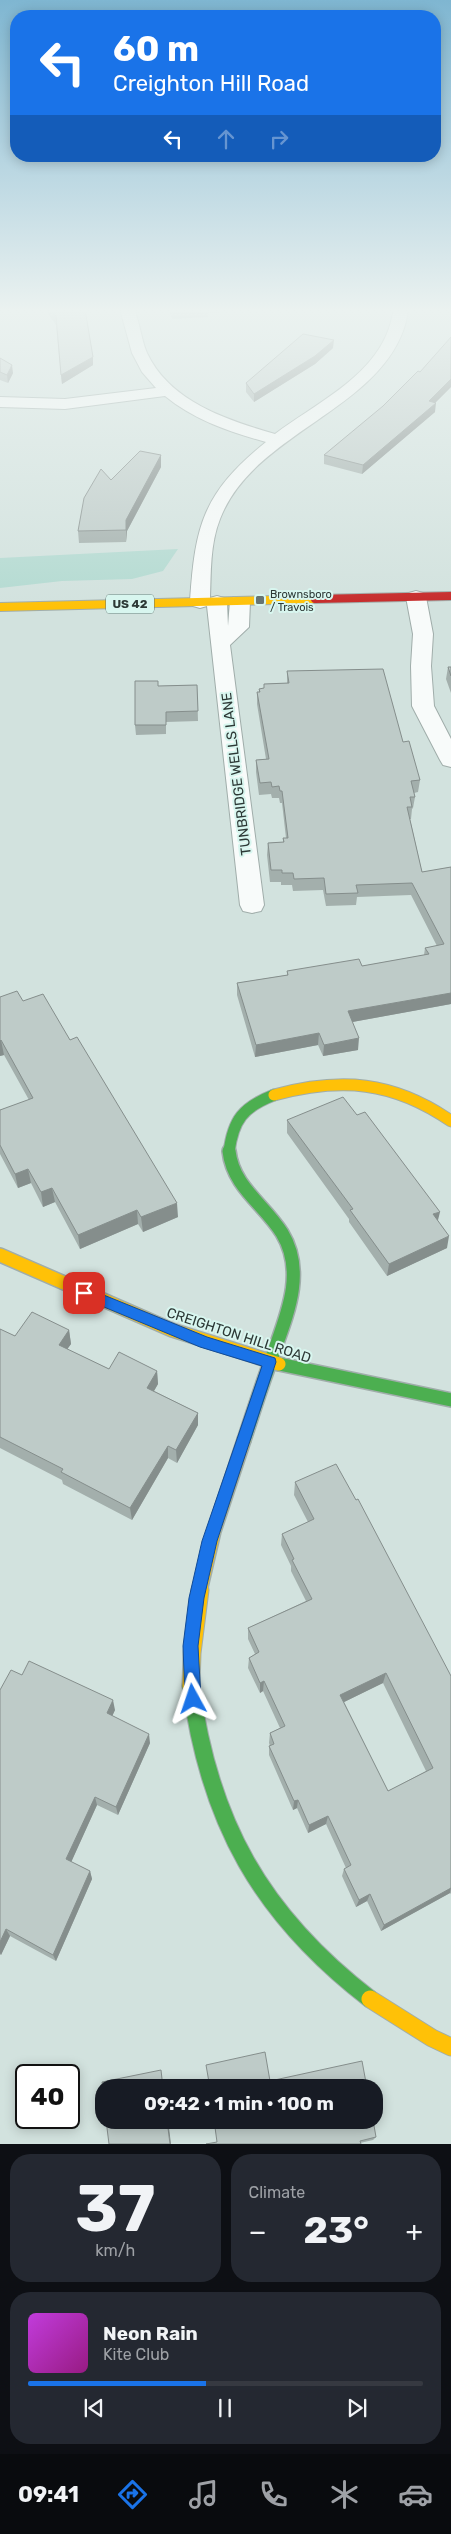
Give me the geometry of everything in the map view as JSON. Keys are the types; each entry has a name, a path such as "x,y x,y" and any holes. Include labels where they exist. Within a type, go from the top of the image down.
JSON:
{"street":[{"path":"196,409 210,419 278,440"},
{"name":"TUNBRIDGE WELLS LANE","path":"252,905 220,644 208,602 204,544 215,509 231,484 278,440 319,409"},
{"name":"US 42","path":"0,607 451,596"},
{"path":"416,597 423,634 421,666 423,706 451,760"},
{"path":"220,644 239,627 240,601"},
{"path":"451,1122 430,1106 399,1091 364,1084 343,1083 308,1086 264,1098 244,1112 233,1125 228,1142 229,1162 236,1180 285,1237 294,1261 293,1293 286,1322 270,1362 210,1541 196,1598 191,1646 191,1682 199,1748 210,1786 234,1842 272,1903 300,1938 332,1970 377,2006 451,2047"},
{"name":"CREIGHTON HILL ROAD","path":"0,1256 205,1343 315,1374 451,1400"}],"green space":[{"path":"178,549 163,571 132,579 62,581 0,588 0,558"}],"building":[{"path":"379,409 429,409 363,465 324,455"},
{"path":"140,451 161,455 126,520 126,530 78,531 84,498 101,469 111,480"},
{"path":"383,669 403,742 409,741 420,780 411,781 415,797 410,797 412,807 407,807 422,872 451,867 451,993 348,1011 359,1038 324,1045 319,1033 256,1045 237,983 288,975 287,971 359,959 362,966 429,954 425,948 444,944 412,883 356,885 358,893 326,894 324,878 294,879 293,873 271,870 268,843 284,842 283,838 288,838 282,791 280,791 279,786 272,787 271,782 260,783 256,760 269,759 257,692 260,692 259,689 264,688 264,684 289,683 287,671"},
{"path":"135,681 158,681 158,686 197,685 198,711 166,712 166,725 135,725"},
{"path":"17,991 23,1001 43,994 70,1040 77,1037 177,1203 141,1217 137,1210 78,1235 52,1188 41,1192 28,1169 15,1174 0,1145 0,1110 33,1098 0,1041 0,997"},
{"path":"343,1097 357,1115 365,1112 440,1212 433,1214 449,1236 389,1264 350,1210 353,1209 287,1120"},
{"path":"32,1312 69,1330 59,1345 109,1369 119,1352 157,1371 147,1388 198,1413 176,1450 168,1446 130,1508 61,1472 63,1469 0,1437 0,1329 15,1336"},
{"path":"336,1464 356,1500 358,1499 451,1676 451,1888 384,1925 370,1894 359,1900 344,1869 351,1865 328,1816 309,1825 298,1800 294,1801 269,1746 274,1744 270,1733 285,1726 264,1681 260,1683 249,1658 259,1652 248,1628 312,1599 292,1560 294,1559 282,1534 314,1519 295,1482","holes":["386,1673 433,1768 388,1791 340,1695"]},
{"path":"29,1661 113,1700 107,1713 149,1734 116,1807 95,1797 66,1859 90,1871 53,1955 6,1929 0,1942 0,1690 11,1670 22,1675"},
{"path":"265,2052 270,2079 208,2079 206,2065"},
{"path":"362,2061 365,2079 279,2079"},
{"path":"161,2070 162,2079 117,2079"},
{"path":"107,2129 168,2129 170,2144 109,2144"},
{"path":"215,2129 375,2129 376,2137 360,2141 361,2144 206,2144 217,2142"}],"traffic: fast":[{"path":"244,1440 287,1316 294,1281 294,1269 290,1249 281,1232 243,1186 233,1170 229,1152 232,1131 243,1113 254,1104 274,1095"},
{"path":"279,1364 451,1400"},
{"path":"191,1686 195,1718 207,1771 233,1837 250,1869 292,1927 316,1953 370,1999"}],"traffic: slow":[{"path":"0,607 315,599"},
{"path":"274,1095 320,1085 366,1085 389,1089 410,1097 431,1107 451,1121"},
{"path":"0,1255 172,1330 279,1364"},
{"path":"191,1686 195,1621 206,1560 223,1501 244,1440"},
{"path":"370,1999 432,2038 451,2047"}],"traffic: jam":[{"path":"315,599 451,596"}],"place":[{"name":"Brownsboro / Travois","path":"260,600"}],"route":[{"path":"84,1293 205,1343 270,1362 210,1541 196,1598 191,1646 193,1699"}]}
